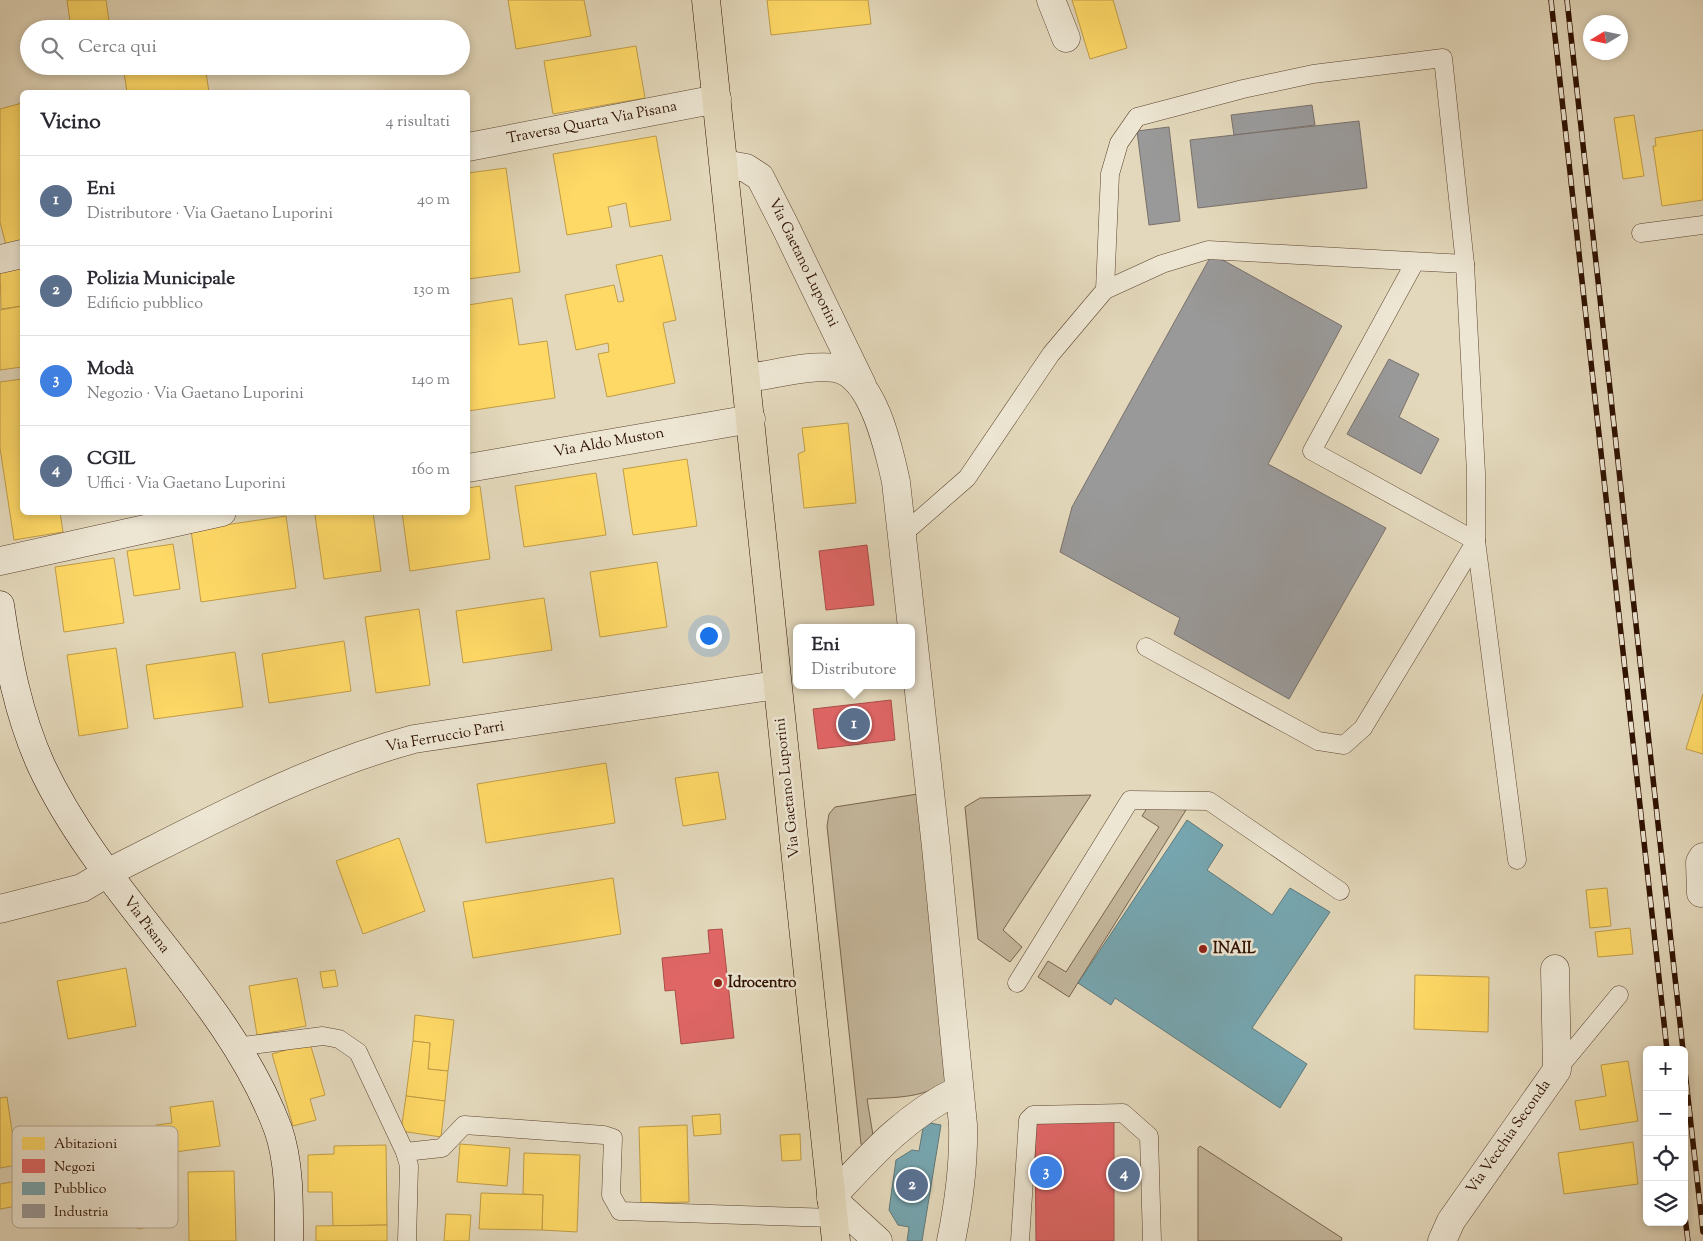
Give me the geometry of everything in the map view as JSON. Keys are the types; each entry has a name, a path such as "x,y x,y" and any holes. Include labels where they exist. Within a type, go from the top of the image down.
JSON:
{"main road":[{"name":"Via Gaetano Luporini","path":"706,0 834,1219"}],"street":[{"path":"1051,0 1066,38"},
{"name":"Traversa Quarta Via Pisana","path":"470,147 717,99"},
{"name":"Via Gaetano Luporini","path":"724,164 746,168 760,177 786,226 875,414 896,482 912,624"},
{"path":"0,259 20,254"},
{"path":"747,378 826,367 847,372 862,385"},
{"name":"Via Aldo Muston","path":"470,468 751,418"},
{"path":"0,561 208,515"},
{"name":"Via Pisana","path":"0,605 15,690 31,741 59,799 107,873 216,1018 235,1047 267,1104 282,1142 286,1173 289,1241"},
{"name":"Via Gaetano Luporini","path":"915,648 936,847 964,1154 960,1199 951,1241"},
{"name":"Via Ferruccio Parri","path":"0,909 82,888 107,873 267,793 370,751 414,739 777,685"},
{"path":"1701,893 1700,862 1703,856"},
{"name":"Via Vecchia Seconda","path":"1442,1241 1451,1221 1557,1070 1555,969"},
{"path":"878,1241 834,1219 880,1145 908,1120 959,1090"}],"lane":[{"path":"1105,290 1110,174 1119,143 1137,117 1243,89 1313,74 1443,58 1465,264 1476,473 1476,541 1517,860"},
{"path":"1641,233 1703,225"},
{"path":"903,534 967,478 1051,354 1105,290 1162,264 1208,250 1465,264"},
{"path":"1415,262 1312,452 1476,541"},
{"path":"1146,647 1318,741 1344,745 1363,728 1476,541"},
{"path":"1017,983 1130,800 1209,800 1340,891"},
{"path":"1557,1070 1619,995"},
{"path":"235,1047 323,1036 339,1039 358,1052 405,1152 409,1166 407,1241"},
{"path":"1020,1241 1028,1120 1033,1115 1123,1113 1149,1136 1152,1241"},
{"path":"405,1152 442,1148 464,1125 604,1135 613,1138 610,1195 620,1211 834,1219"}],"shaded area":[{"path":"924,793 951,1077 932,1089 911,1096 867,1099 873,1135 868,1148 861,1144 827,826 829,814 835,807"},
{"path":"1091,795 1003,930 1022,947 1010,962 978,939 965,807 980,798"},
{"path":"1149,805 1186,810 1069,997 1038,977 1048,961 1066,972 1159,827 1142,816"},
{"path":"1200,1146 1342,1238 1341,1241 1198,1241 1198,1148"}],"building: Abitazioni":[{"path":"67,0 106,0 109,20 70,20"},
{"path":"508,0 584,0 591,36 516,49"},
{"path":"767,0 868,0 871,24 771,35"},
{"path":"1072,0 1113,0 1127,48 1090,59"},
{"path":"636,46 645,98 553,114 544,61"},
{"path":"124,75 206,75 209,90 127,90"},
{"path":"20,104 20,242 6,245 0,222 0,109"},
{"path":"1634,115 1644,176 1623,179 1614,118"},
{"path":"1703,130 1703,200 1662,206 1653,146 1656,146 1655,138"},
{"path":"656,136 671,220 630,227 626,203 608,207 612,227 567,235 553,154"},
{"path":"506,168 520,272 470,279 470,173"},
{"path":"662,255 676,320 663,323 675,383 607,397 598,354 609,352 608,343 576,350 565,295 614,285 618,302 624,301 616,265"},
{"path":"20,265 20,306 1,309 0,268"},
{"path":"512,298 519,345 547,341 555,398 470,411 470,305"},
{"path":"20,306 20,367 0,370 0,310"},
{"path":"20,379 20,515 60,515 63,532 14,540 0,448 0,382"},
{"path":"848,423 856,503 804,508 798,454 805,451 802,428"},
{"path":"687,459 697,526 633,535 623,469"},
{"path":"596,473 606,535 524,547 515,486"},
{"path":"480,486 490,559 410,571 402,515 470,515 470,488"},
{"path":"315,515 373,515 381,571 324,579"},
{"path":"286,516 296,588 201,602 191,530"},
{"path":"173,544 180,589 134,596 127,551"},
{"path":"114,558 124,623 64,632 55,567"},
{"path":"657,562 667,627 600,637 590,572"},
{"path":"544,598 552,650 463,663 456,611"},
{"path":"419,609 430,685 376,693 365,617"},
{"path":"344,641 351,691 269,703 262,654"},
{"path":"116,648 128,728 79,736 67,655"},
{"path":"235,652 243,707 154,719 146,665"},
{"path":"1703,694 1703,754 1686,749"},
{"path":"606,763 615,823 486,843 477,784"},
{"path":"718,772 726,819 683,826 675,778"},
{"path":"399,838 425,911 363,934 336,861"},
{"path":"613,878 621,934 473,958 463,902"},
{"path":"1607,888 1611,926 1590,928 1586,890"},
{"path":"1630,928 1633,954 1598,957 1595,932"},
{"path":"126,968 136,1026 68,1039 57,981"},
{"path":"335,970 338,986 323,988 320,972"},
{"path":"1415,975 1489,977 1488,1032 1414,1029"},
{"path":"297,978 306,1026 257,1035 249,986"},
{"path":"415,1015 454,1020 448,1071 428,1069 430,1043 413,1041"},
{"path":"413,1041 430,1043 428,1069 448,1071 445,1101 406,1096"},
{"path":"310,1043 325,1095 310,1099 316,1120 293,1126 272,1054"},
{"path":"1628,1061 1638,1121 1580,1130 1575,1101 1606,1096 1601,1065"},
{"path":"406,1096 445,1101 441,1137 401,1131"},
{"path":"7,1097 12,1131 12,1166 0,1168 0,1098"},
{"path":"213,1101 220,1146 178,1152 178,1126 156,1126 172,1123 170,1107"},
{"path":"720,1114 721,1134 694,1136 692,1116"},
{"path":"687,1125 689,1202 641,1203 639,1127"},
{"path":"800,1134 801,1160 782,1161 780,1135"},
{"path":"1633,1142 1638,1184 1564,1194 1558,1153"},
{"path":"460,1144 510,1148 507,1186 457,1182"},
{"path":"386,1145 387,1225 333,1226 332,1192 308,1192 308,1155 334,1154 334,1146"},
{"path":"524,1153 580,1155 577,1232 542,1230 543,1195 523,1194"},
{"path":"234,1171 236,1241 189,1241 188,1172"},
{"path":"12,1182 12,1207 0,1209 0,1184"},
{"path":"481,1193 543,1195 542,1230 479,1229"},
{"path":"446,1214 471,1215 469,1241 444,1241"},
{"path":"387,1225 387,1241 316,1241 316,1226"}],"building: Negozi":[{"path":"867,545 874,605 826,610 819,551"},
{"path":"891,700 895,740 818,749 813,709"},
{"path":"722,929 734,1038 681,1044 675,990 665,991 662,958 710,953 708,930"},
{"path":"1114,1121 1114,1241 1036,1241 1035,1123"}],"building: Pubblico":[{"name":"INAIL","path":"1187,820 1223,845 1207,870 1272,915 1290,888 1330,912 1252,1028 1307,1064 1280,1108 1115,998 1111,1005 1078,983"},
{"path":"924,1122 941,1125 922,1241 907,1241 909,1227 898,1225 889,1210 896,1160 912,1150 919,1151"}],"building: Industria":[{"path":"1312,105 1315,125 1234,135 1231,115"},
{"path":"1359,121 1367,188 1198,208 1190,140"},
{"path":"1169,127 1180,221 1149,225 1137,131"},
{"path":"1212,254 1342,326 1268,464 1386,528 1289,699 1174,634 1180,618 1060,552 1072,507"},
{"path":"1389,359 1419,374 1399,417 1439,439 1421,474 1347,434"}],"railway":[{"path":"1551,0 1667,1046"},
{"path":"1567,0 1683,1046"},
{"path":"1687,1091 1703,1232"},
{"path":"1686,1226 1688,1241"}],"place":[{"name":"Eni","path":"854,724"},
{"name":"INAIL","path":"1203,949"},
{"name":"Idrocentro","path":"718,983"},
{"name":"Modà","path":"1046,1172"},
{"name":"CGIL","path":"1124,1174"},
{"name":"Polizia Municipale","path":"912,1185"}]}
